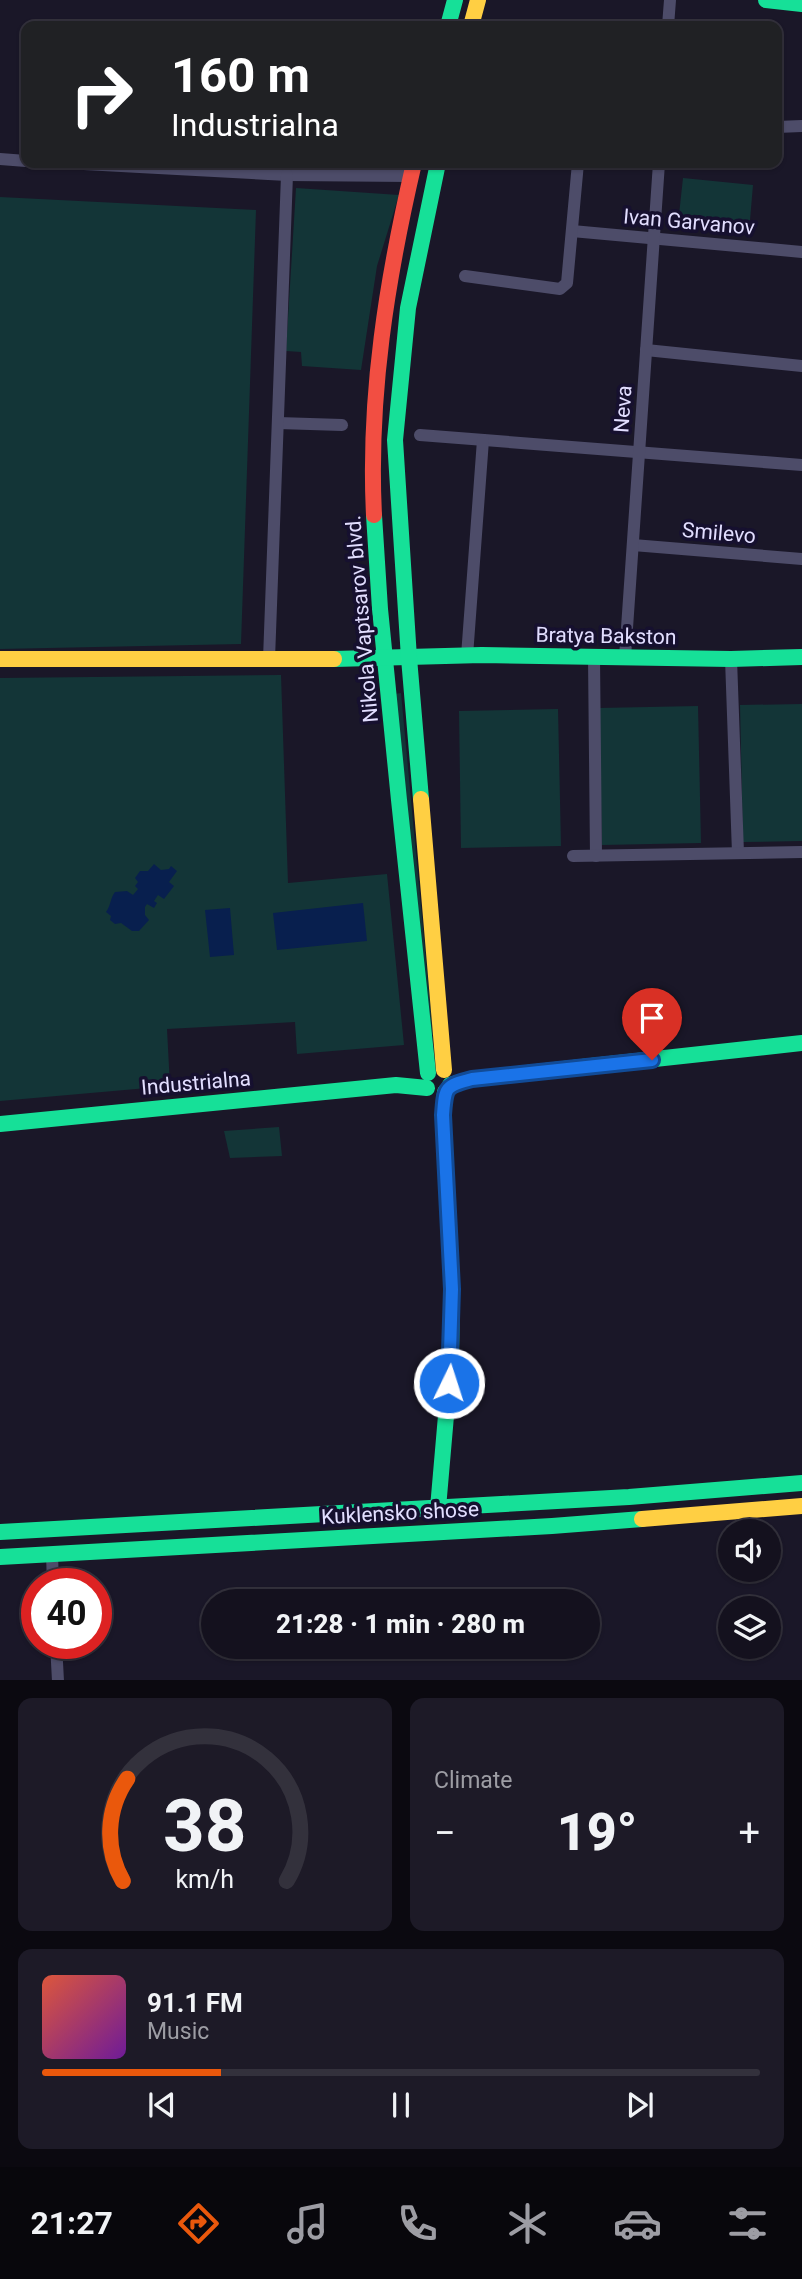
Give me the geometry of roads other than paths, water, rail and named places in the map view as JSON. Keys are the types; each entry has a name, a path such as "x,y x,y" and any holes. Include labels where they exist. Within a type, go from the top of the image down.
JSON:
{"street":[{"path":"449,21 455,0"},
{"path":"472,21 478,0"},
{"path":"668,21 670,0"},
{"path":"766,0 802,4"},
{"path":"782,127 802,126"},
{"path":"0,159 21,161"},
{"path":"158,168 287,175 413,169"},
{"name":"Nikola Vaptsarov blvd.","path":"437,168 408,308 394,440 438,1082"},
{"path":"465,276 560,289 567,282 578,168"},
{"name":"Neva","path":"625,657 659,168"},
{"name":"Nikola Vaptsarov blvd.","path":"413,169 387,293 379,351 373,495 377,575 403,859 443,1115 452,1289 451,1358 438,1508"},
{"path":"269,659 287,175"},
{"name":"Ivan Garvanov","path":"572,231 802,252"},
{"path":"646,350 802,366"},
{"path":"278,423 342,425"},
{"path":"419,435 802,465"},
{"path":"467,656 483,440"},
{"name":"Smilevo","path":"633,545 802,559"},
{"name":"Bratya Bakston","path":"385,659 467,656 731,659 802,657"},
{"path":"594,657 596,856"},
{"path":"0,659 385,659"},
{"path":"731,659 738,853"},
{"path":"573,856 802,852"},
{"name":"Industrialna","path":"0,1124 472,1079 802,1043"},
{"name":"Kuklensko shose","path":"0,1532 629,1497 802,1483"},
{"name":"Kuklensko shose","path":"0,1557 552,1526 802,1506"},
{"path":"52,1554 52,1568"},
{"path":"57,1659 58,1680"}],"water":[{"path":"154,864 161,870 171,866 177,871 169,882 174,886 164,899 158,895 154,908 147,904 145,915 149,920 139,931 132,931 121,923 115,924 106,912 115,892 127,891 133,895 138,889 135,886 138,882 135,878 140,871 148,871"},
{"path":"363,903 367,941 277,950 273,913"},
{"path":"230,908 234,955 210,957 205,910"}]}
